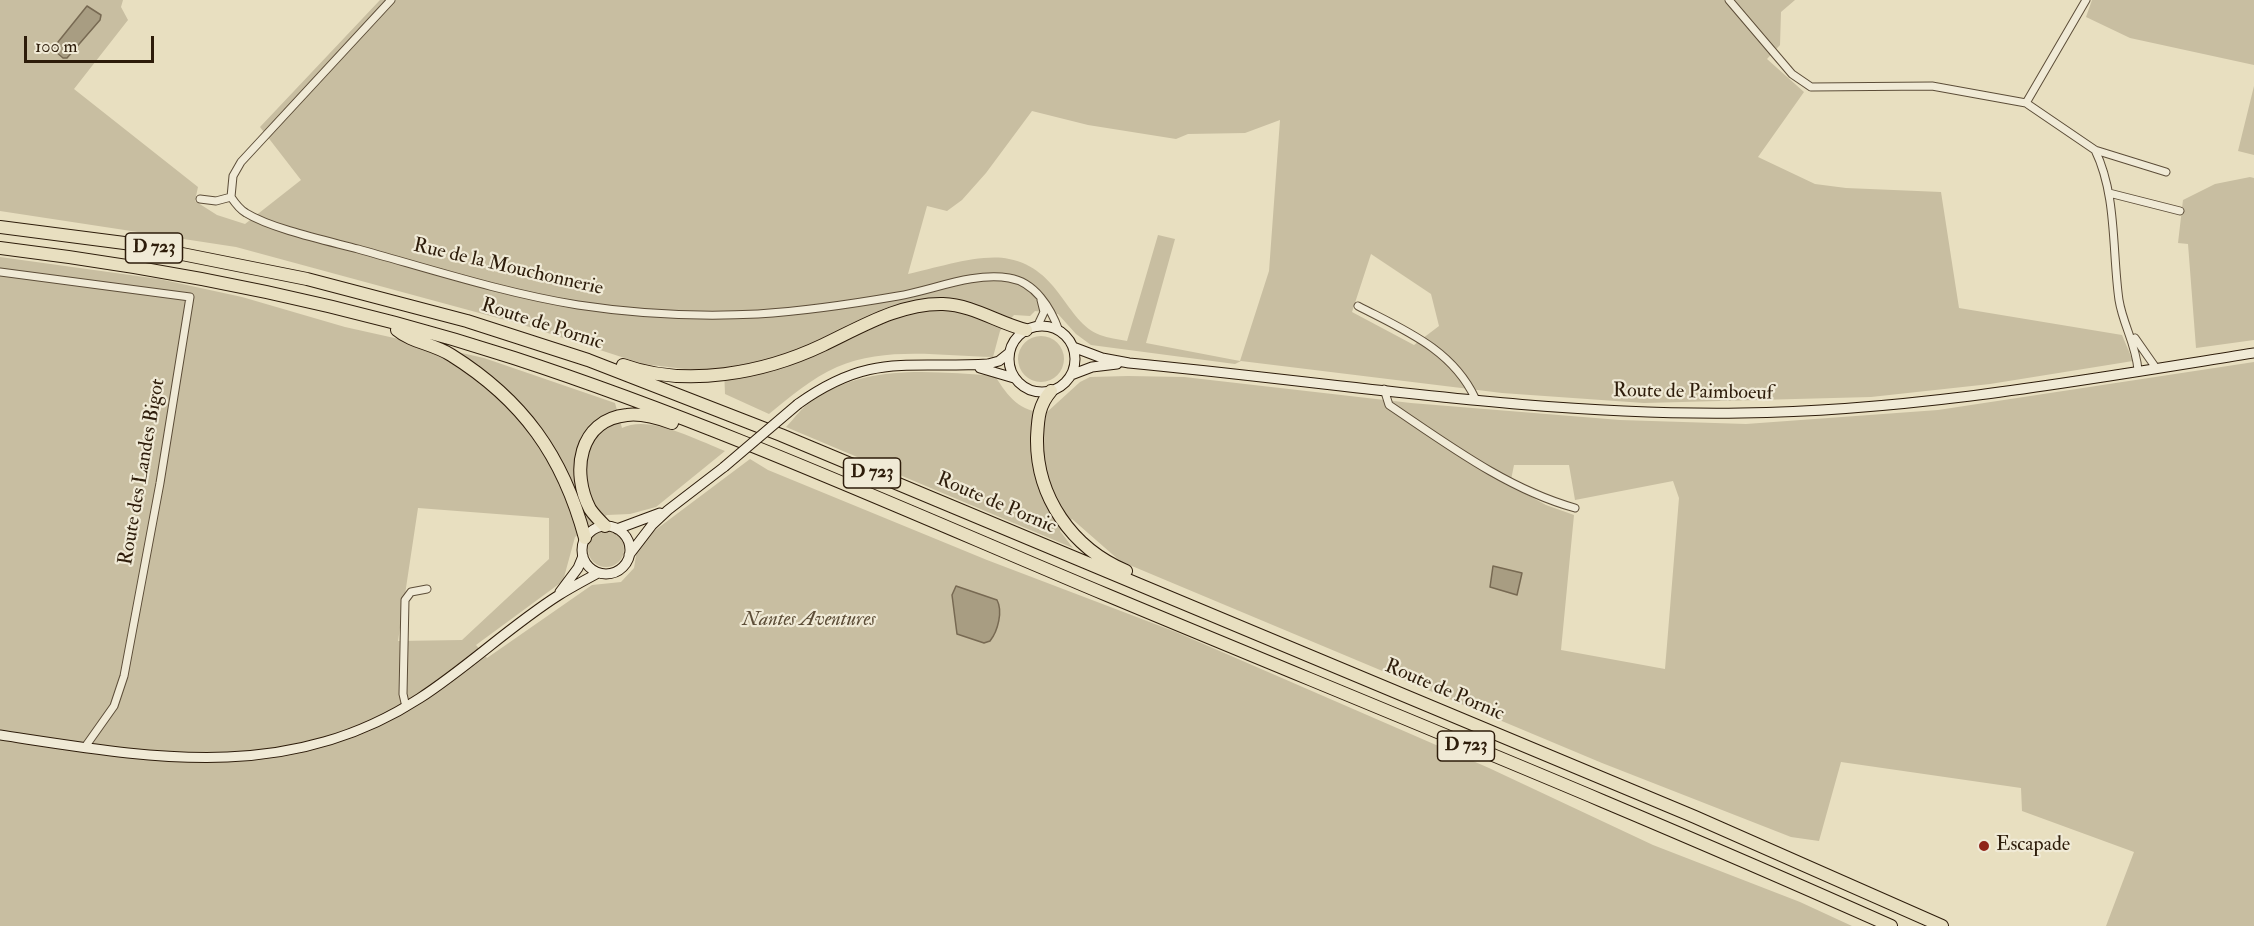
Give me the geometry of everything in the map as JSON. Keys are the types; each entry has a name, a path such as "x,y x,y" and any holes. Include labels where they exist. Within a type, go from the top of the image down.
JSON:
{"highway":[{"name":"Route de Pornic","path":"0,226 161,249 297,277 467,321 588,360 771,431 1154,591 1705,822 1942,926"},
{"name":"Route de Pornic","path":"0,248 190,276 386,321 538,366 736,441 1714,849 1891,926"},
{"path":"588,360 609,360 658,373 718,374 746,371 800,355 892,313 928,305 965,307 1032,328"},
{"path":"386,321 400,333 450,354 480,375 524,413 561,468 578,510 585,538"},
{"path":"1051,391 1040,408 1037,446 1048,500 1067,528 1081,543 1111,564 1138,577 1154,591"},
{"path":"611,527 591,510 582,488 580,459 589,436 606,421 627,415 640,415 670,422 715,440 736,441"}],"street":[{"path":"200,199 216,201 231,197 233,176 241,162 390,0"},
{"path":"1729,0 1792,74 1811,87 1932,86 2026,103 2095,150 2166,172"},
{"path":"2026,103 2086,0"},
{"path":"2095,150 2101,162 2109,193 2120,301 2136,351 2138,370"},
{"path":"2109,193 2180,211"},
{"name":"Rue de la Mouchonnerie","path":"231,197 246,214 300,233 473,280 576,304 692,315 758,314 820,308 1001,277 1023,281 1049,306 1059,331"},
{"name":"Route des Landes Bigot","path":"0,272 190,297 162,471 124,676 114,706 86,747"},
{"path":"1014,378 1009,366 1009,353 1015,340 1032,328 1044,312 1040,298"},
{"path":"1358,306 1440,352 1455,366 1475,398"},
{"path":"967,365 998,371 1014,378 1029,390 1051,391 1062,385 1071,375 1075,362 1073,347 1059,331 1032,328"},
{"path":"2128,329 2156,368"},
{"name":"Route de Paimboeuf","path":"1073,347 1102,358 1129,363 1475,398 1605,410 1770,413 1945,399 2254,352"},
{"path":"0,735 195,759 252,757 330,741 406,707 446,681 558,596 598,573 618,571 652,525 668,510 724,467 798,404 835,379 872,368 903,364 967,365 999,361 1009,353"},
{"name":"Route de Paimboeuf","path":"1071,375 1092,367 1129,363"},
{"path":"1384,389 1389,405 1471,459 1545,498 1575,508"},
{"path":"558,596 578,568 583,556 585,538 594,530 668,510"},
{"path":"611,527 626,537 629,555"},
{"path":"583,556 590,568 598,573"},
{"path":"406,707 403,694 405,600 411,592 427,589"}],"green space":[{"path":"0,0 123,0 121,7 128,20 74,89 198,187 195,201 217,215 245,224 301,180 260,127 380,0 1795,0 1781,12 1780,45 1767,59 1804,92 1758,157 1815,184 1846,188 1941,192 1959,308 2122,335 2133,361 1990,384 1871,397 1644,403 1502,393 1241,361 1235,364 1091,345 1076,334 1058,314 1035,311 1030,316 1014,315 1000,331 993,357 894,354 855,360 819,377 769,414 725,394 724,368 693,370 643,364 520,324 236,247 0,211","holes":["87,6 101,16 100,20 54,47","1032,111 1088,125 1176,139 1188,134 1245,133 1280,120 1269,271 1240,361 1146,343 1175,239 1158,235 1127,341 1103,336 1088,328 1040,273 1009,259 985,258 908,274 927,206 947,211 962,200 986,173","1371,254 1431,294 1439,326 1414,345 1352,312"]},
{"path":"2092,0 2254,0 2254,65 2130,38 2086,17"},
{"path":"2254,86 2254,155 2238,151"},
{"path":"2254,178 2254,340 2196,348 2188,244 2178,243 2183,200 2215,184"},
{"name":"Nantes Aventures","path":"0,257 159,279 242,297 345,327 484,358 615,403 622,428 646,424 659,426 725,451 656,507 630,514 607,515 575,537 563,581 476,645 487,658 592,585 621,582 634,568 638,543 750,459 768,470 987,560 1176,632 1489,768 1653,845 1800,902 1852,926 0,926","holes":["418,508 549,518 549,559 462,640 398,641"]},
{"path":"1041,336 1050,337 1058,342 1063,350 1063,368 1058,376 1050,381 1041,382 1032,381 1024,376 1019,368 1018,359 1019,350 1024,342 1032,337"},
{"path":"2254,362 2254,926 2106,926 2134,852 2022,811 2021,788 1841,762 1819,841 1791,837 1602,763 1120,561 1072,519 1060,531 1073,548 786,427 808,404 833,389 855,380 877,375 924,372 995,376 1016,402 1037,412 1046,413 1080,382 1090,377 1128,376 1184,377 1411,403 1620,420 1746,424 1938,410","holes":["1514,465 1569,465 1575,500 1673,481 1679,498 1665,669 1561,650 1574,515 1546,505 1510,485"]},
{"path":"606,531 619,536 624,549 619,562 606,567 593,562 588,549 593,536"}],"shaded area":[{"path":"87,6 101,15 100,20 67,58 63,58 54,47"},
{"path":"1493,566 1522,573 1517,595 1490,587"},
{"path":"956,586 997,600 1000,610 999,621 990,641 984,643 957,634 952,595"}],"place":[{"name":"Escapade","path":"1984,846"}]}
